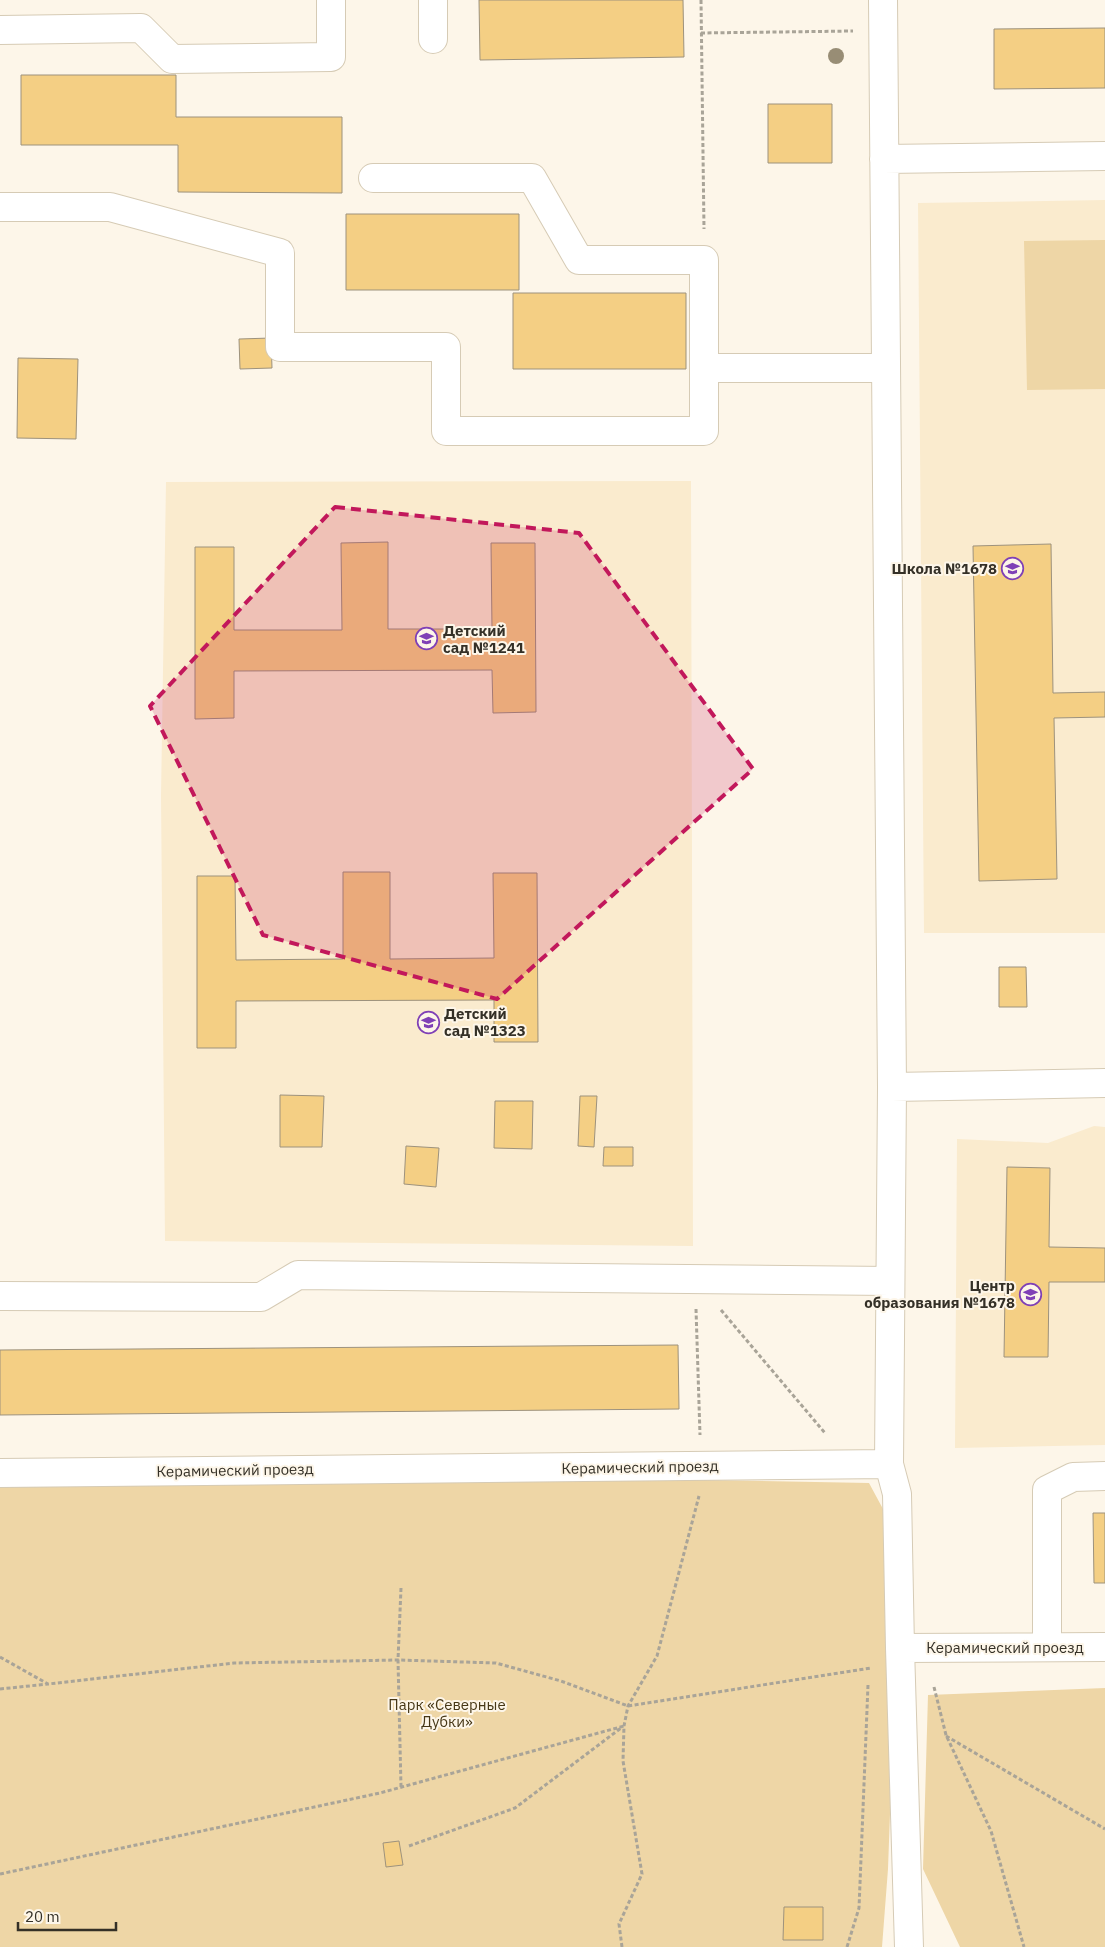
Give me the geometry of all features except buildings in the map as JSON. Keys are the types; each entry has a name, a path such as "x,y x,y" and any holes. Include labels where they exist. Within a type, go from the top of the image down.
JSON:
{"street":[{"path":"0,30 141,28 172,59 331,57 331,0"},
{"path":"433,0 433,39"},
{"path":"883,0 892,1087 889,1464 898,1494 912,1648 909,1947"},
{"path":"884,159 1105,156"},
{"path":"0,207 110,207 280,253 280,347 446,348 446,431 704,431 704,260 579,260 532,178 373,178"},
{"path":"704,368 886,368"},
{"path":"892,1087 1105,1083"},
{"path":"0,1296 261,1297 298,1274 890,1281"},
{"name":"Керамический проезд","path":"0,1473 889,1464"},
{"path":"1047,1647 1047,1490 1073,1477 1105,1476"},
{"name":"Керамический проезд","path":"912,1648 1105,1647"}],"path":[{"path":"701,0 704,260"},
{"path":"701,33 883,30"},
{"path":"695,1279 851,1464"},
{"path":"622,1947 620,1924 642,1874 623,1761 624,1726 628,1706 656,1656 703,1480 695,1279"},
{"path":"402,1588 398,1660 402,1787"},
{"path":"0,1689 234,1663 398,1660 496,1663 561,1681 628,1706 887,1665 912,1648 946,1736 991,1831 1024,1947"},
{"path":"0,1657 48,1684"},
{"path":"847,1947 859,1908 868,1668"},
{"path":"0,1874 402,1787 624,1726"},
{"path":"409,1846 515,1808 624,1726"},
{"path":"946,1736 1105,1829"}],"highlighted area":[{"path":"335,507 579,533 753,769 497,999 263,935 150,706"}],"shaded area":[{"name":"Школа №1678","path":"1105,200 1105,933 924,933 918,203"},
{"path":"691,481 693,1246 165,1241 161,796 166,482"},
{"name":"Центр образования №1678","path":"1094,1126 1105,1127 1105,1445 955,1448 957,1139 1048,1143"}],"green space":[{"path":"1105,240 1105,389 1027,390 1024,241"},
{"name":"Парк «Северные Дубки»","path":"177,1479 703,1480 869,1483 883,1509 887,1665 895,1677 888,1869 882,1947 0,1947 0,1481"},
{"path":"1105,1688 1105,1947 960,1947 923,1869 928,1695"}],"place":[{"name":"Школа №1678","path":"1013,568"},
{"name":"Детский сад №1241","path":"427,639"},
{"name":"Детский сад №1323","path":"428,1022"},
{"name":"Центр образования №1678","path":"1031,1294"}]}
